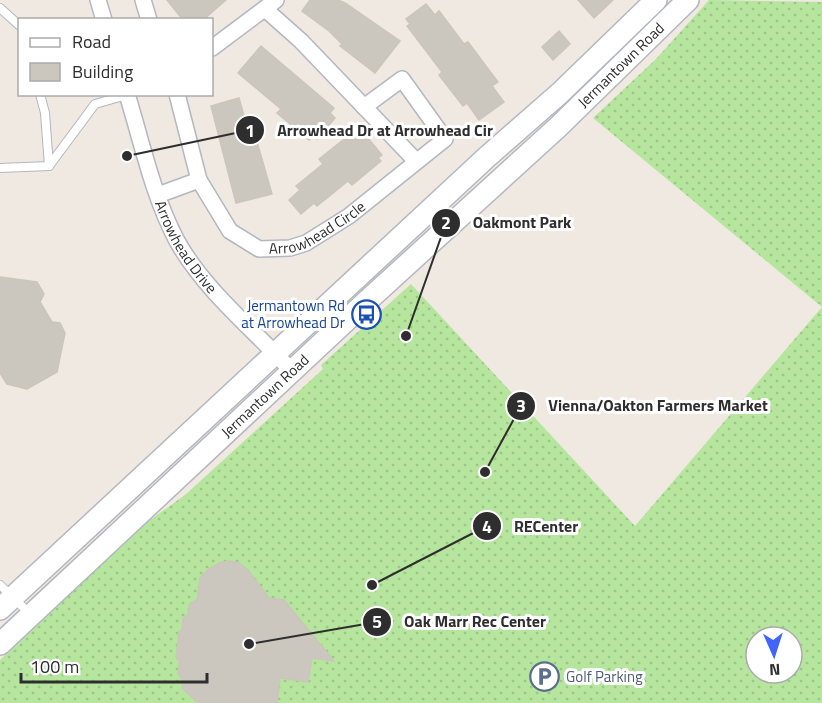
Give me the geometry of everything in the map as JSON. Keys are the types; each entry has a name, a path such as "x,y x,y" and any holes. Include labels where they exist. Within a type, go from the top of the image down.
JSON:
{"main road":[{"name":"Jermantown Road","path":"4,597 560,93 656,0"},
{"name":"Jermantown Road","path":"0,644 292,371 558,127 688,0"}],"street":[{"path":"98,0 103,18"},
{"path":"143,0 148,18"},
{"path":"213,47 270,4 416,161"},
{"name":"Arrowhead Circle","path":"178,96 199,180 230,231 241,240 259,249 290,248 306,243 348,216 445,139 402,79 364,106"},
{"name":"Arrowhead Drive","path":"127,96 169,225 191,263 210,287 292,371"},
{"path":"158,195 199,180"}],"lane":[{"path":"0,8 18,24"},
{"path":"40,96 45,113 49,166"},
{"path":"49,166 95,104 123,96"},
{"path":"0,168 49,166"},
{"path":"4,597 31,615"}],"green space":[{"path":"709,0 822,2 822,307 593,118 656,59"},
{"path":"411,284 635,526 822,307 822,703 0,703 0,660 129,535 185,495 323,369 321,365"}],"building":[{"path":"167,0 226,0 205,18 181,18"},
{"path":"310,0 338,0 345,3 400,41 375,73 340,46 342,44 329,31 302,11"},
{"path":"578,0 613,0 594,18"},
{"path":"426,4 435,15 439,11 464,44 468,42 498,82 492,86 504,102 479,120 467,103 463,106 439,75 442,72 407,26 410,24 406,19"},
{"path":"559,31 570,44 553,60 542,47"},
{"path":"261,46 334,108 330,113 335,118 317,139 313,136 309,140 277,113 281,109 238,73"},
{"path":"239,98 246,123 251,121 272,194 236,203 211,106"},
{"path":"353,132 357,137 363,132 382,155 378,158 381,161 352,185 348,181 317,206 314,203 301,214 289,200 300,190 296,186 323,164 319,159"},
{"path":"0,277 37,282 44,294 40,302 52,322 60,323 65,333 57,372 27,389 7,384 0,373"},
{"path":"229,561 239,563 248,570 269,598 284,600 334,661 312,658 308,682 280,678 277,703 198,703 182,688 183,680 178,674 180,661 176,658 183,619 188,615 190,603 197,600 200,578 219,563"}],"place":[{"name":"Arrowhead Dr at Arrowhead Cir","path":"127,156"},
{"name":"Jermantown Rd at Arrowhead Dr","path":"366,315"},
{"name":"Oakmont Park","path":"406,336"},
{"name":"Vienna/Oakton Farmers Market","path":"485,472"},
{"name":"RECenter","path":"372,585"},
{"name":"Oak Marr Rec Center","path":"249,644"},
{"name":"Golf Parking","path":"545,677"}]}
